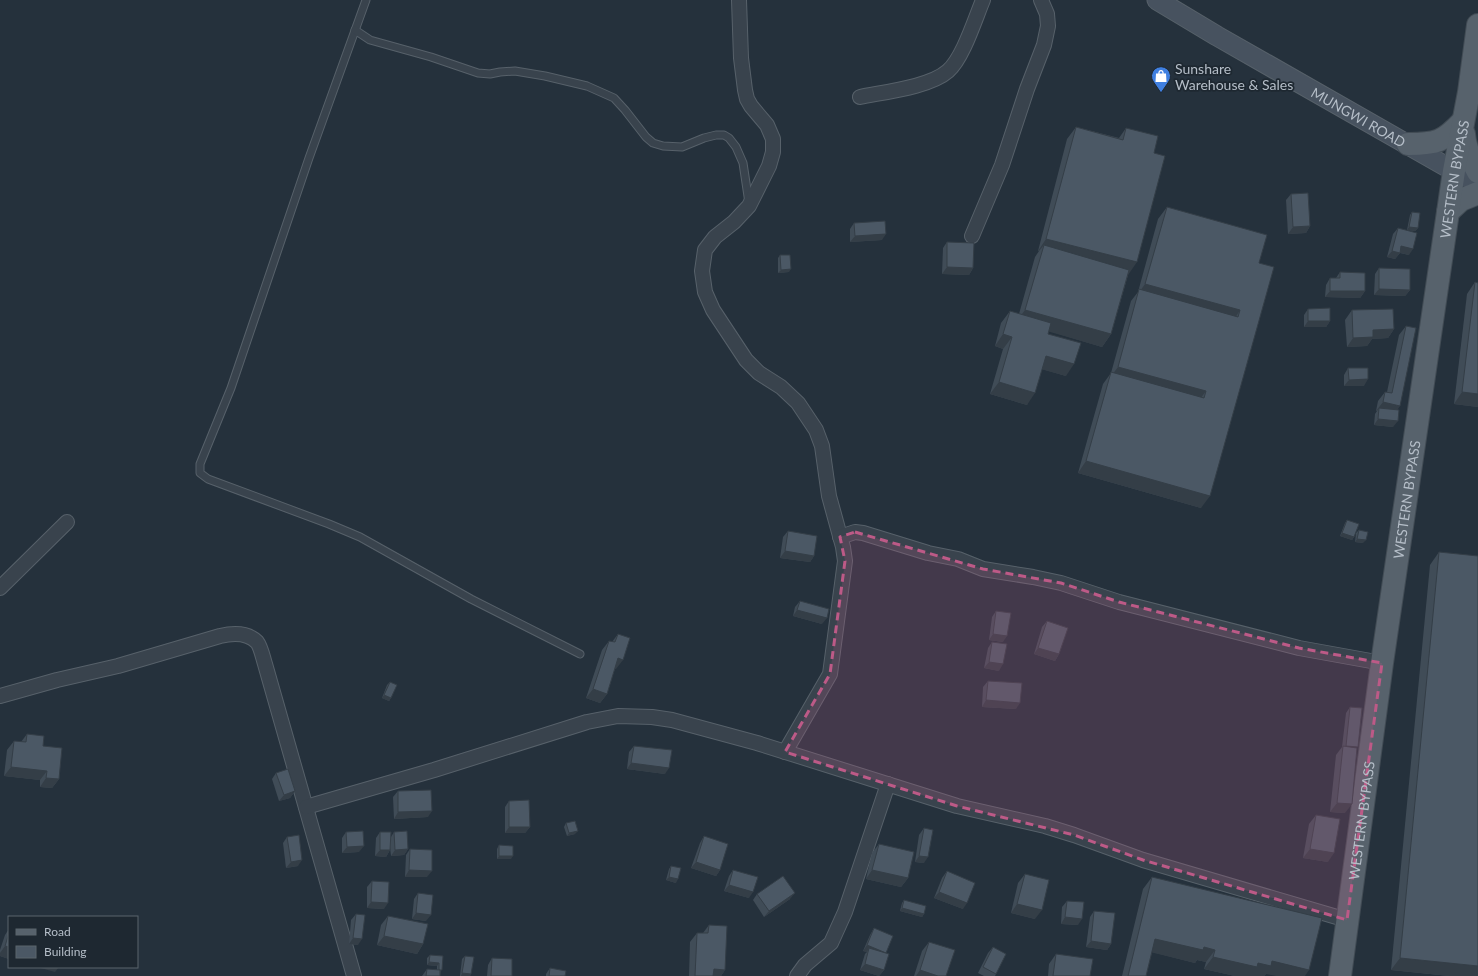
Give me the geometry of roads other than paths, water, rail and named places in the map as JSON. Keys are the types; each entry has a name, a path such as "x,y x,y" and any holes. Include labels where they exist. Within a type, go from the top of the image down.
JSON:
{"main road":[{"name":"WESTERN BYPASS","path":"1340,976 1382,663 1454,171 1464,121 1478,25"},
{"path":"1408,144 1429,144 1449,136 1464,121"},
{"path":"1464,121 1465,140 1470,159 1478,172"},
{"path":"1448,212 1461,200 1478,192"}],"street":[{"path":"739,0 741,58 747,99 767,125 773,140 773,152 769,166 749,206 734,222 715,236 705,250 702,271 705,292 713,310 746,360 760,373 781,387 798,403 816,430 822,446 829,496 845,561 830,674 785,752"},
{"path":"860,97 908,88 935,80 949,71 962,50 983,0"},
{"path":"972,236 1002,165 1027,89 1044,45 1048,26 1048,14 1041,0"},
{"name":"MUNGWI ROAD","path":"1157,0 1217,36 1454,171 1478,183"},
{"path":"0,588 67,522"},
{"path":"840,537 855,532 863,533 928,553 958,560 983,569 1054,582 1119,602 1299,648 1382,663"},
{"path":"0,696 57,680 118,666 232,633 246,635 258,643 354,976"},
{"path":"306,807 434,770 581,724 618,716 639,716 672,720 757,743 970,810 1045,826 1143,860 1347,920"},
{"path":"797,976 805,965 831,943 845,912 888,784"}],"lane":[{"path":"366,0 231,388 200,464 200,473 208,479 360,537 471,599 580,654"},
{"path":"355,30 370,40 431,57 478,73 490,74 515,71 545,76 587,86 614,98 646,137 653,143 663,146 682,147 704,138 724,135 736,146 743,163 749,206"}],"place":[{"name":"Sunshare Warehouse & Sales","path":"1161,93"}]}
